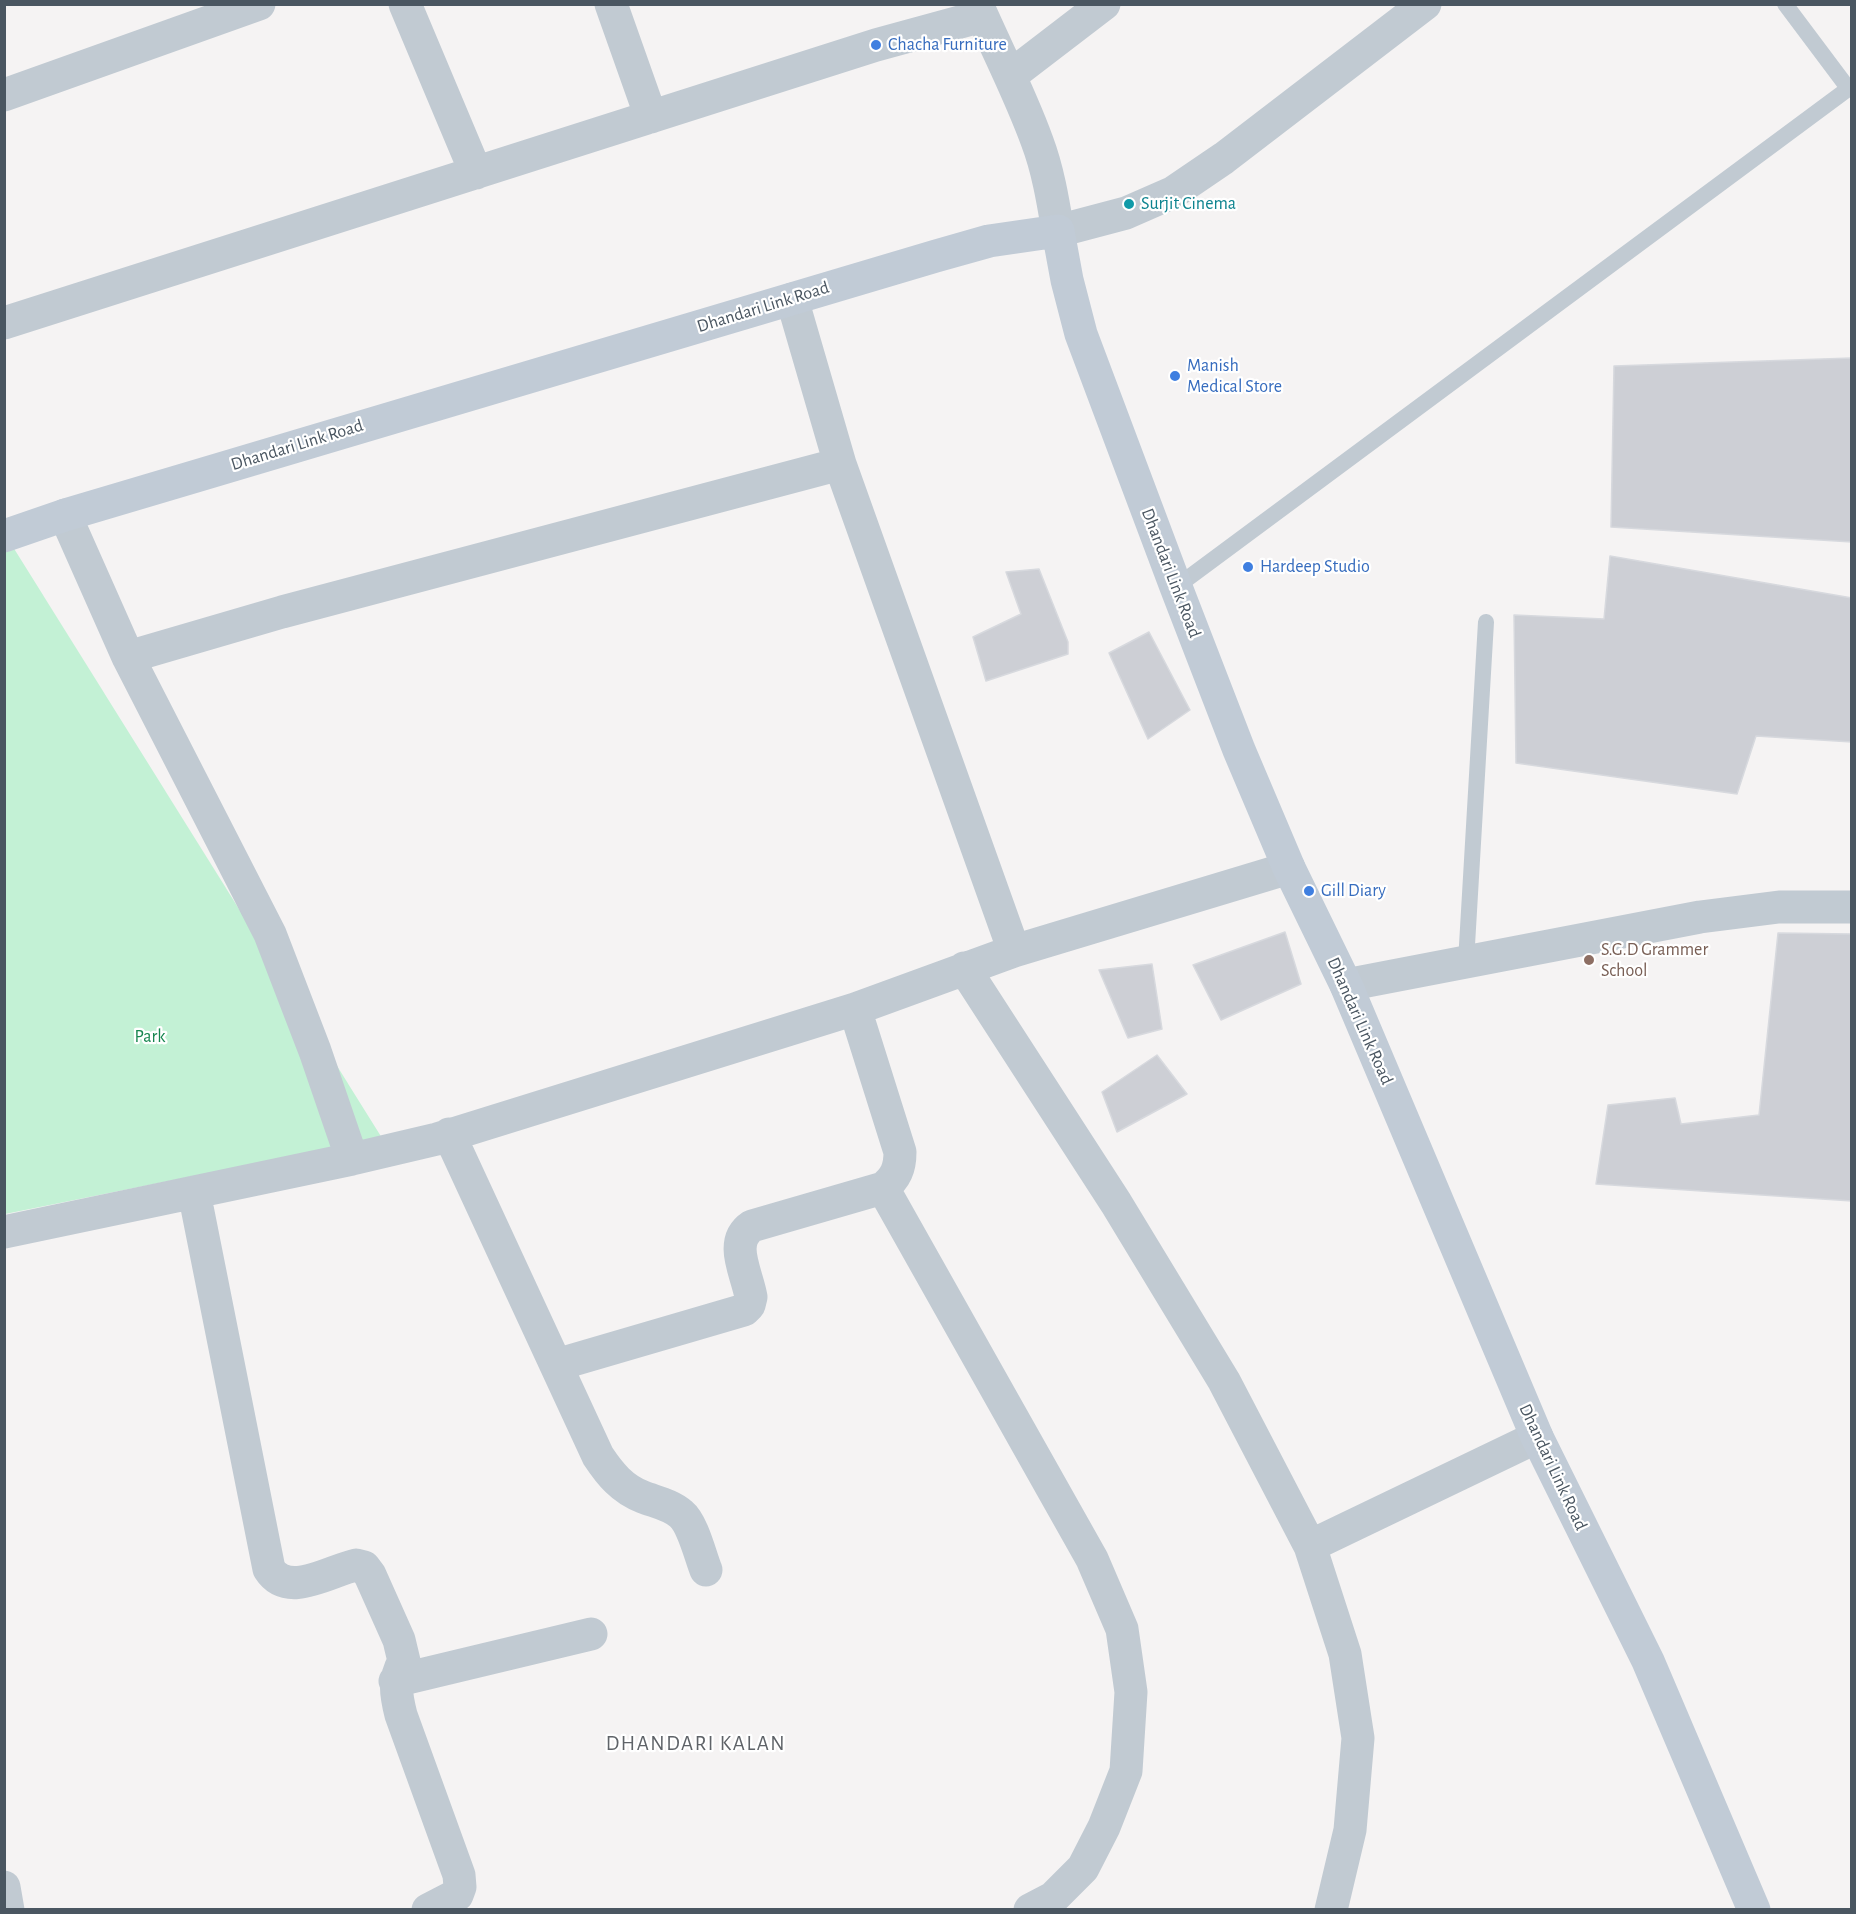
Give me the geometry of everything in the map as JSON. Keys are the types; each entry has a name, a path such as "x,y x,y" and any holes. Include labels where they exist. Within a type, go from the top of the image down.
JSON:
{"street":[{"path":"4,95 260,4"},
{"path":"405,4 476,173"},
{"path":"611,4 651,117"},
{"path":"1010,76 1104,4"},
{"path":"4,323 876,45 979,10 1038,142 1050,183 1058,231 1126,213 1174,192 1224,158 1425,4"},
{"name":"Dhandari Link Road","path":"4,536 65,515 989,241 1058,231 1067,280 1081,334 1239,750 1289,868 1346,985 1537,1437 1648,1661 1754,1910"},
{"path":"792,299 840,464 1014,951"},
{"path":"128,657 282,612 840,464"},
{"path":"65,515 128,657 270,934 315,1051 352,1159"},
{"path":"4,1232 352,1159 448,1134 855,1009 1014,951 1289,868"},
{"path":"1346,985 1700,917 1779,907 1851,907"},
{"path":"964,968 1116,1203 1224,1381 1310,1546 1345,1654 1358,1738 1350,1830 1331,1910"},
{"path":"556,1365 744,1310 749,1305 751,1297 738,1246 745,1231 752,1226 883,1188 892,1182 897,1173 900,1152 855,1009"},
{"path":"448,1134 598,1456 621,1485 639,1496 668,1505 683,1515 706,1570"},
{"path":"883,1188 1092,1559 1122,1629 1131,1692 1126,1772 1104,1827 1083,1868 1053,1898 1030,1910"},
{"path":"194,1192 269,1569 275,1578 288,1584 304,1582 346,1567 356,1565 364,1567 370,1575 399,1640 404,1660 395,1681 395,1693 459,1875 460,1887 457,1895 428,1910"},
{"path":"1310,1546 1537,1437"},
{"path":"395,1681 591,1634"},
{"path":"4,1887 8,1910"}],"lane":[{"path":"1176,587 1850,87 1785,4"},
{"path":"1466,962 1486,622"}],"green space":[{"name":"Park","path":"13,547 382,1138 5,1214 4,549"}],"building":[{"path":"1852,358 1852,542 1611,527 1614,366"},
{"path":"1610,556 1852,598 1852,742 1756,736 1737,794 1516,763 1514,615 1604,619"},
{"path":"1039,569 1068,642 1068,654 986,681 973,637 1021,614 1006,572"},
{"path":"1149,632 1190,710 1148,739 1109,653"},
{"path":"1285,932 1301,984 1221,1020 1193,965"},
{"path":"1778,933 1852,934 1852,1201 1596,1184 1608,1105 1675,1098 1681,1124 1759,1115"},
{"path":"1152,964 1162,1029 1128,1038 1099,970"},
{"path":"1157,1055 1187,1094 1117,1132 1102,1092"}],"place":[{"name":"Chacha Furniture","path":"876,45"},
{"name":"Surjit Cinema","path":"1129,204"},
{"name":"Manish Medical Store","path":"1175,376"},
{"name":"Hardeep Studio","path":"1248,567"},
{"name":"Gill Diary","path":"1309,891"},
{"name":"S.G.D Grammer School","path":"1589,960"}],"district":[{"name":"DHANDARI KALAN","path":"696,1744"}]}
